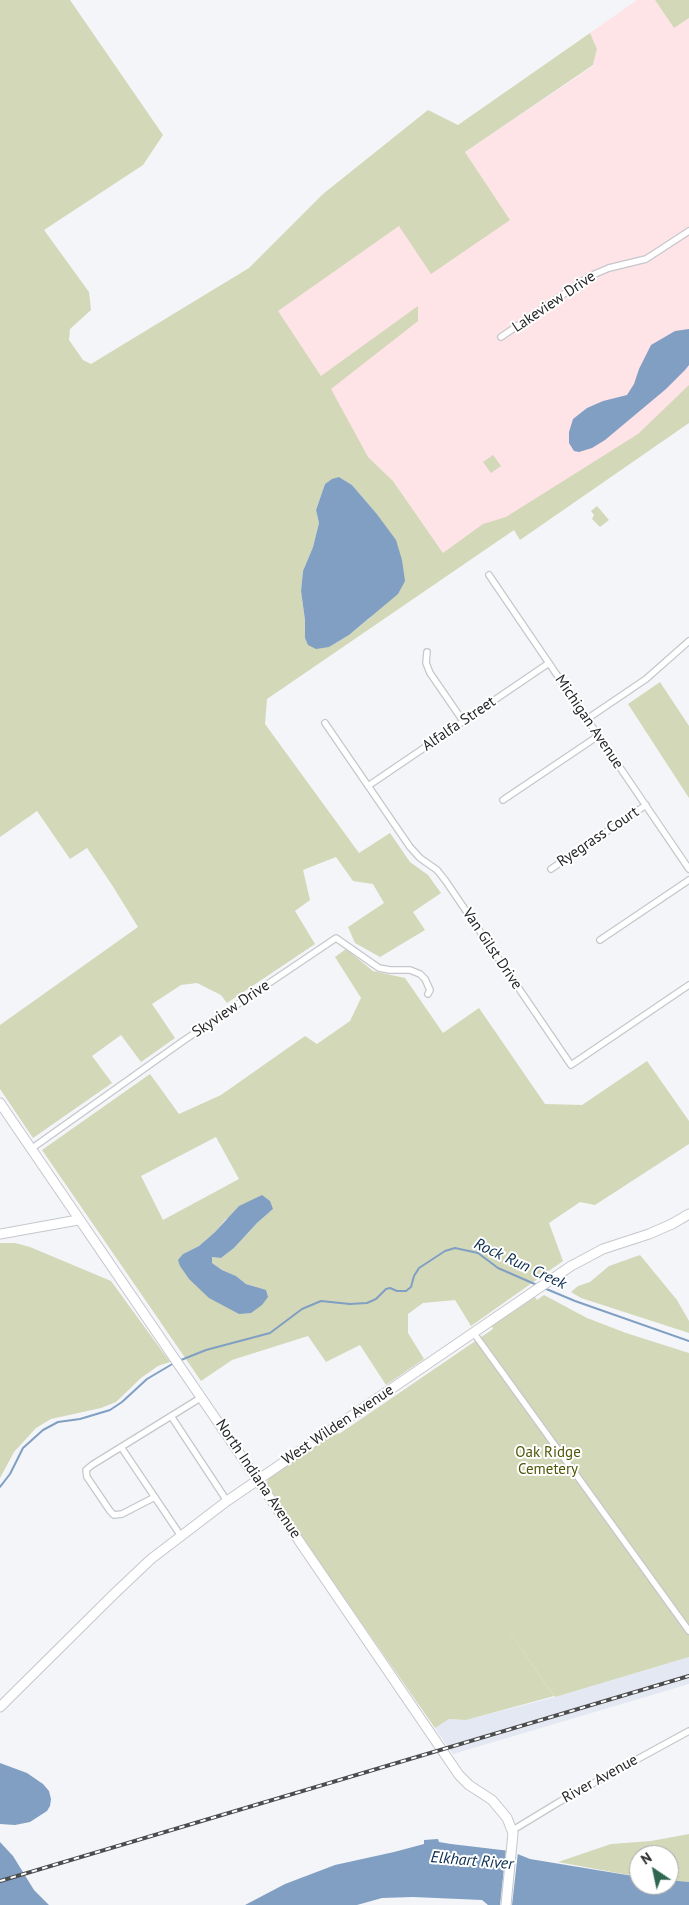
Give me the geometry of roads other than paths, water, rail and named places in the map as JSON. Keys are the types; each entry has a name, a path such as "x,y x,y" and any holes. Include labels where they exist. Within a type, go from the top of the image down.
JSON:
{"street":[{"name":"Lakeview Drive","path":"501,337 590,276 609,268 646,259 689,231"},
{"name":"Michigan Avenue","path":"489,575 550,662 689,869"},
{"path":"587,719 646,679 689,641"},
{"path":"427,652 426,662 430,673 463,721"},
{"name":"Alfalfa Street","path":"368,786 550,662"},
{"name":"Van Gilst Drive","path":"325,722 410,847 420,858 437,870 445,880 571,1065 689,985"},
{"path":"503,800 598,736"},
{"name":"Ryegrass Court","path":"550,869 646,805"},
{"path":"600,940 689,880"},
{"name":"Skyview Drive","path":"31,1148 183,1041 336,938 379,968 410,970 420,974 425,979 430,990 428,994"},
{"name":"North Indiana Avenue","path":"0,1103 78,1220 202,1397 459,1775 469,1785 484,1794 499,1807 513,1830"},
{"name":"West Wilden Avenue","path":"0,1708 112,1596 181,1536 227,1501 550,1279 588,1256 649,1234 689,1214"},
{"path":"0,1234 78,1220"},
{"path":"473,1332 689,1631"},
{"path":"155,1497 122,1514 114,1515 87,1477 86,1470 202,1397"},
{"path":"170,1416 227,1501"},
{"path":"121,1447 181,1536"},
{"name":"River Avenue","path":"513,1830 689,1731"},
{"path":"506,1905 513,1830"}],"water":[{"path":"689,329 689,365 685,370 666,389 605,440 592,448 579,452 574,451 569,443 569,432 573,419 587,408 603,401 627,395 634,384 651,345 675,331"},
{"path":"339,477 352,485 396,540 402,560 405,581 398,594 349,635 329,647 316,649 308,645 305,638 305,620 301,591 303,571 313,547 319,523 316,510 325,484"},
{"path":"262,1195 270,1201 273,1209 234,1248 221,1258 212,1257 212,1263 222,1270 236,1276 246,1284 266,1290 268,1297 262,1305 251,1313 239,1314 209,1298 189,1279 178,1260 183,1254 199,1246 215,1232 239,1206"},
{"path":"0,1763 27,1773 43,1784 49,1791 51,1799 47,1811 30,1822 15,1825 0,1824"},
{"name":"Elkhart River","path":"438,1839 439,1842 451,1844 510,1851 530,1859 629,1875 629,1895 679,1895 679,1881 689,1882 689,1905 488,1905 482,1900 413,1897 382,1898 357,1905 245,1905 285,1884 335,1865 424,1844 424,1840"},
{"path":"0,1842 13,1856 34,1890 49,1905 0,1905"}],"waterway":[{"name":"Rock Run Creek","path":"181,1360 206,1350 270,1333 302,1309 321,1301 350,1304 367,1303 376,1299 386,1289 406,1291 411,1287 414,1276 419,1268 445,1251 455,1248 478,1253 498,1268 537,1285"},
{"name":"Rock Run Creek","path":"544,1288 575,1301 689,1341"},
{"name":"Rock Run Creek","path":"0,1487 10,1474 23,1448 43,1430 58,1422 80,1419 110,1410 122,1402 147,1379 174,1363"}],"railway":[{"path":"0,1881 689,1676"}],"park label":[{"name":"Oak Ridge Cemetery","path":"548,1462"}]}
